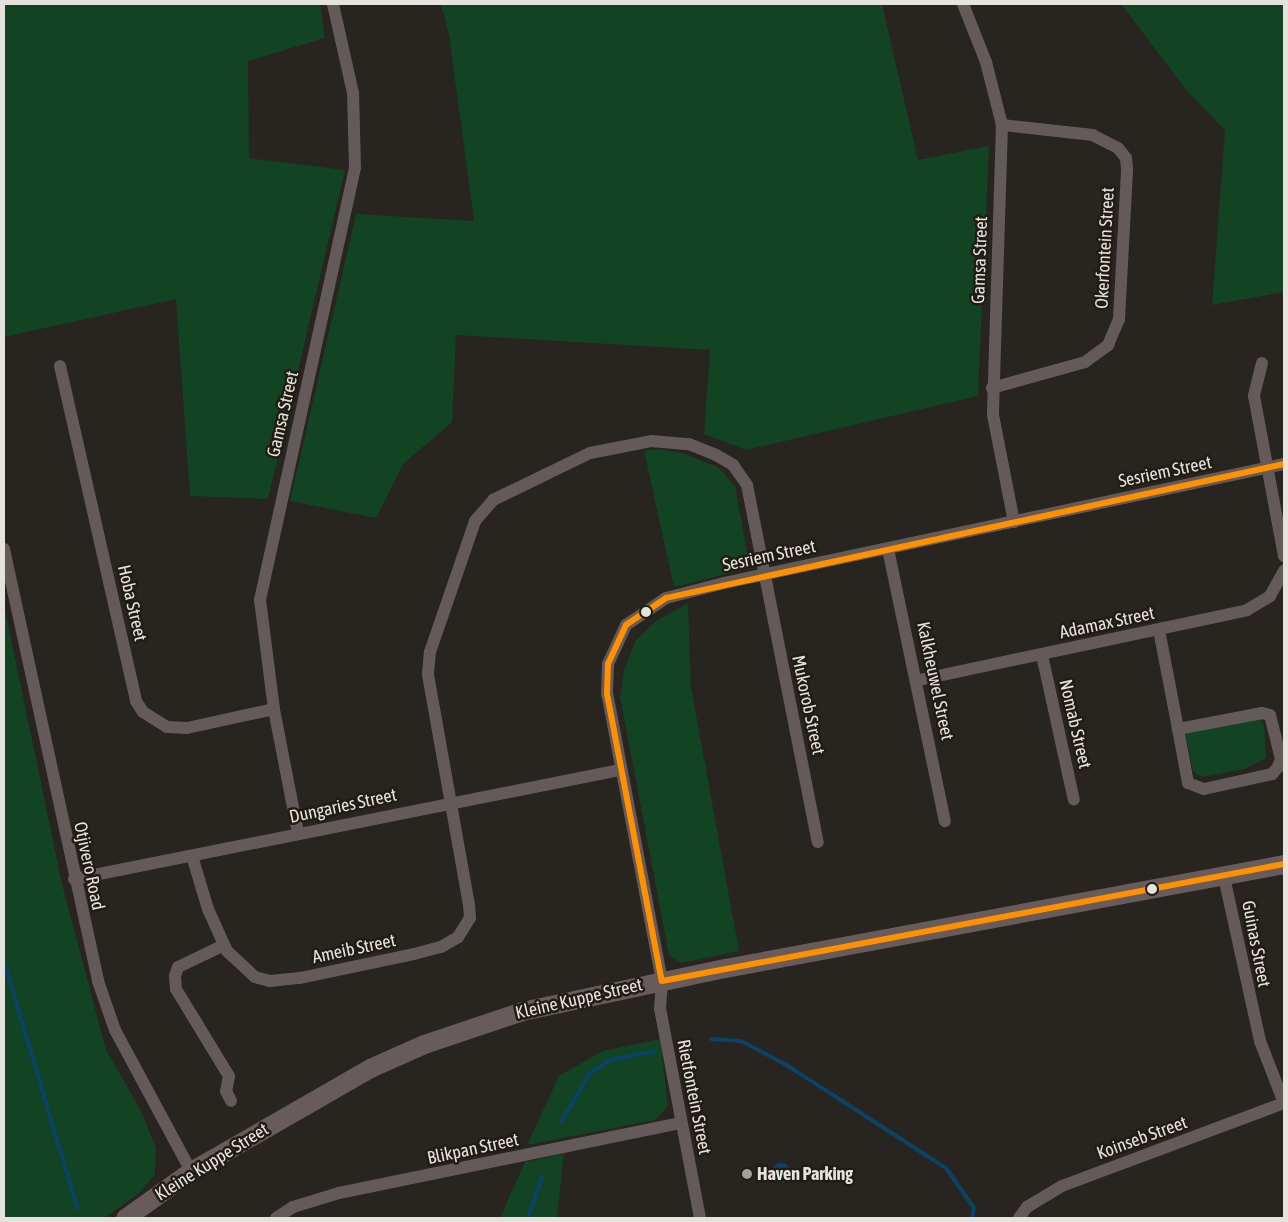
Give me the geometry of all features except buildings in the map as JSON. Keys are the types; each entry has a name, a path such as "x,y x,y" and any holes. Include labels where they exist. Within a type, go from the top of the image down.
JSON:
{"street":[{"name":"Gamsa Street","path":"298,833 274,709 261,624 263,578 356,168 353,93 333,4"},
{"name":"Gamsa Street","path":"963,4 986,62 1002,124 992,388 993,415 1014,522"},
{"name":"Okerfontein Street","path":"992,388 1085,362 1108,345 1119,319 1127,169 1126,158 1118,148 1093,134 1002,124"},
{"path":"1262,363 1254,396 1270,467 1284,556"},
{"name":"Hoba Street","path":"60,366 136,701 143,712 167,727 187,728 274,709"},
{"name":"Mukorob Street","path":"452,802 431,694 430,652 474,521 493,500 590,453 651,441 689,444 733,466 747,485 763,575 818,842"},
{"name":"Sesriem Street","path":"662,981 620,770 607,694 608,664 626,625 644,609 666,598 763,575 1284,464"},
{"name":"Otjivero Road","path":"4,549 6,571 90,954 112,1023 191,1171"},
{"name":"Kalkheuwel Street","path":"888,549 919,680 945,821"},
{"name":"Adamax Street","path":"919,680 1160,630 1256,606 1277,588 1284,571"},
{"path":"1160,630 1178,729 1188,783 1194,788 1272,774 1278,767 1280,759 1270,715 1262,712 1178,729"},
{"name":"Nomab Street","path":"1042,654 1074,800"},
{"name":"Dungaries Street","path":"74,879 452,802 620,770"},
{"name":"Ameib Street","path":"192,856 208,909 224,945 244,970 270,981 414,954 441,947 458,937 465,929 470,912 452,802"},
{"name":"Kleine Kuppe Street","path":"125,1218 191,1171 354,1077 424,1044 522,1011 662,981 1284,864"},
{"name":"Guinas Street","path":"1224,876 1260,1041 1284,1103"},
{"path":"224,945 178,967 175,976 176,989 229,1076 226,1091 230,1101"},
{"name":"Rietfontein Street","path":"662,981 660,1009 700,1218"},
{"name":"Koinseb Street","path":"1019,1218 1028,1207 1062,1186 1284,1103"},
{"name":"Blikpan Street","path":"276,1218 293,1207 339,1193 681,1124"}],"green space":[{"path":"4,4 320,4 325,38 248,61 249,158 345,170 268,499 190,496 176,299 4,337"},
{"path":"441,4 882,4 918,160 989,146 978,396 746,450 704,434 710,350 456,335 452,422 403,464 376,518 290,501 356,214 474,221 449,35"},
{"path":"1121,4 1284,4 1284,292 1212,305 1225,130 1187,91"},
{"path":"657,449 682,453 718,467 735,486 750,568 674,587 644,451"},
{"path":"688,603 691,687 739,951 681,963 669,955 620,697 624,670 636,640 656,621"},
{"path":"4,605 62,884 106,1050 140,1109 156,1148 155,1175 138,1194 104,1218 4,1218"},
{"path":"1258,717 1264,725 1266,758 1245,769 1202,777 1193,771 1185,731"},
{"path":"660,1039 668,1106 655,1120 527,1145 559,1076 602,1051"},
{"path":"564,1154 557,1218 500,1218 525,1162"}],"water":[{"path":"781,1163 788,1166 791,1173 788,1180 781,1183 774,1180 771,1173 774,1166"}],"waterway":[{"path":"4,961 77,1208"},
{"path":"711,1039 741,1041 785,1064 946,1168 974,1208 972,1218"},
{"path":"561,1122 590,1073 610,1060 655,1051"},
{"path":"528,1218 542,1177"}],"transit line":[{"path":"1284,464 666,598 626,625 608,664 607,694 662,981 1284,864"}],"place":[{"name":"Haven Parking","path":"747,1174"}]}
